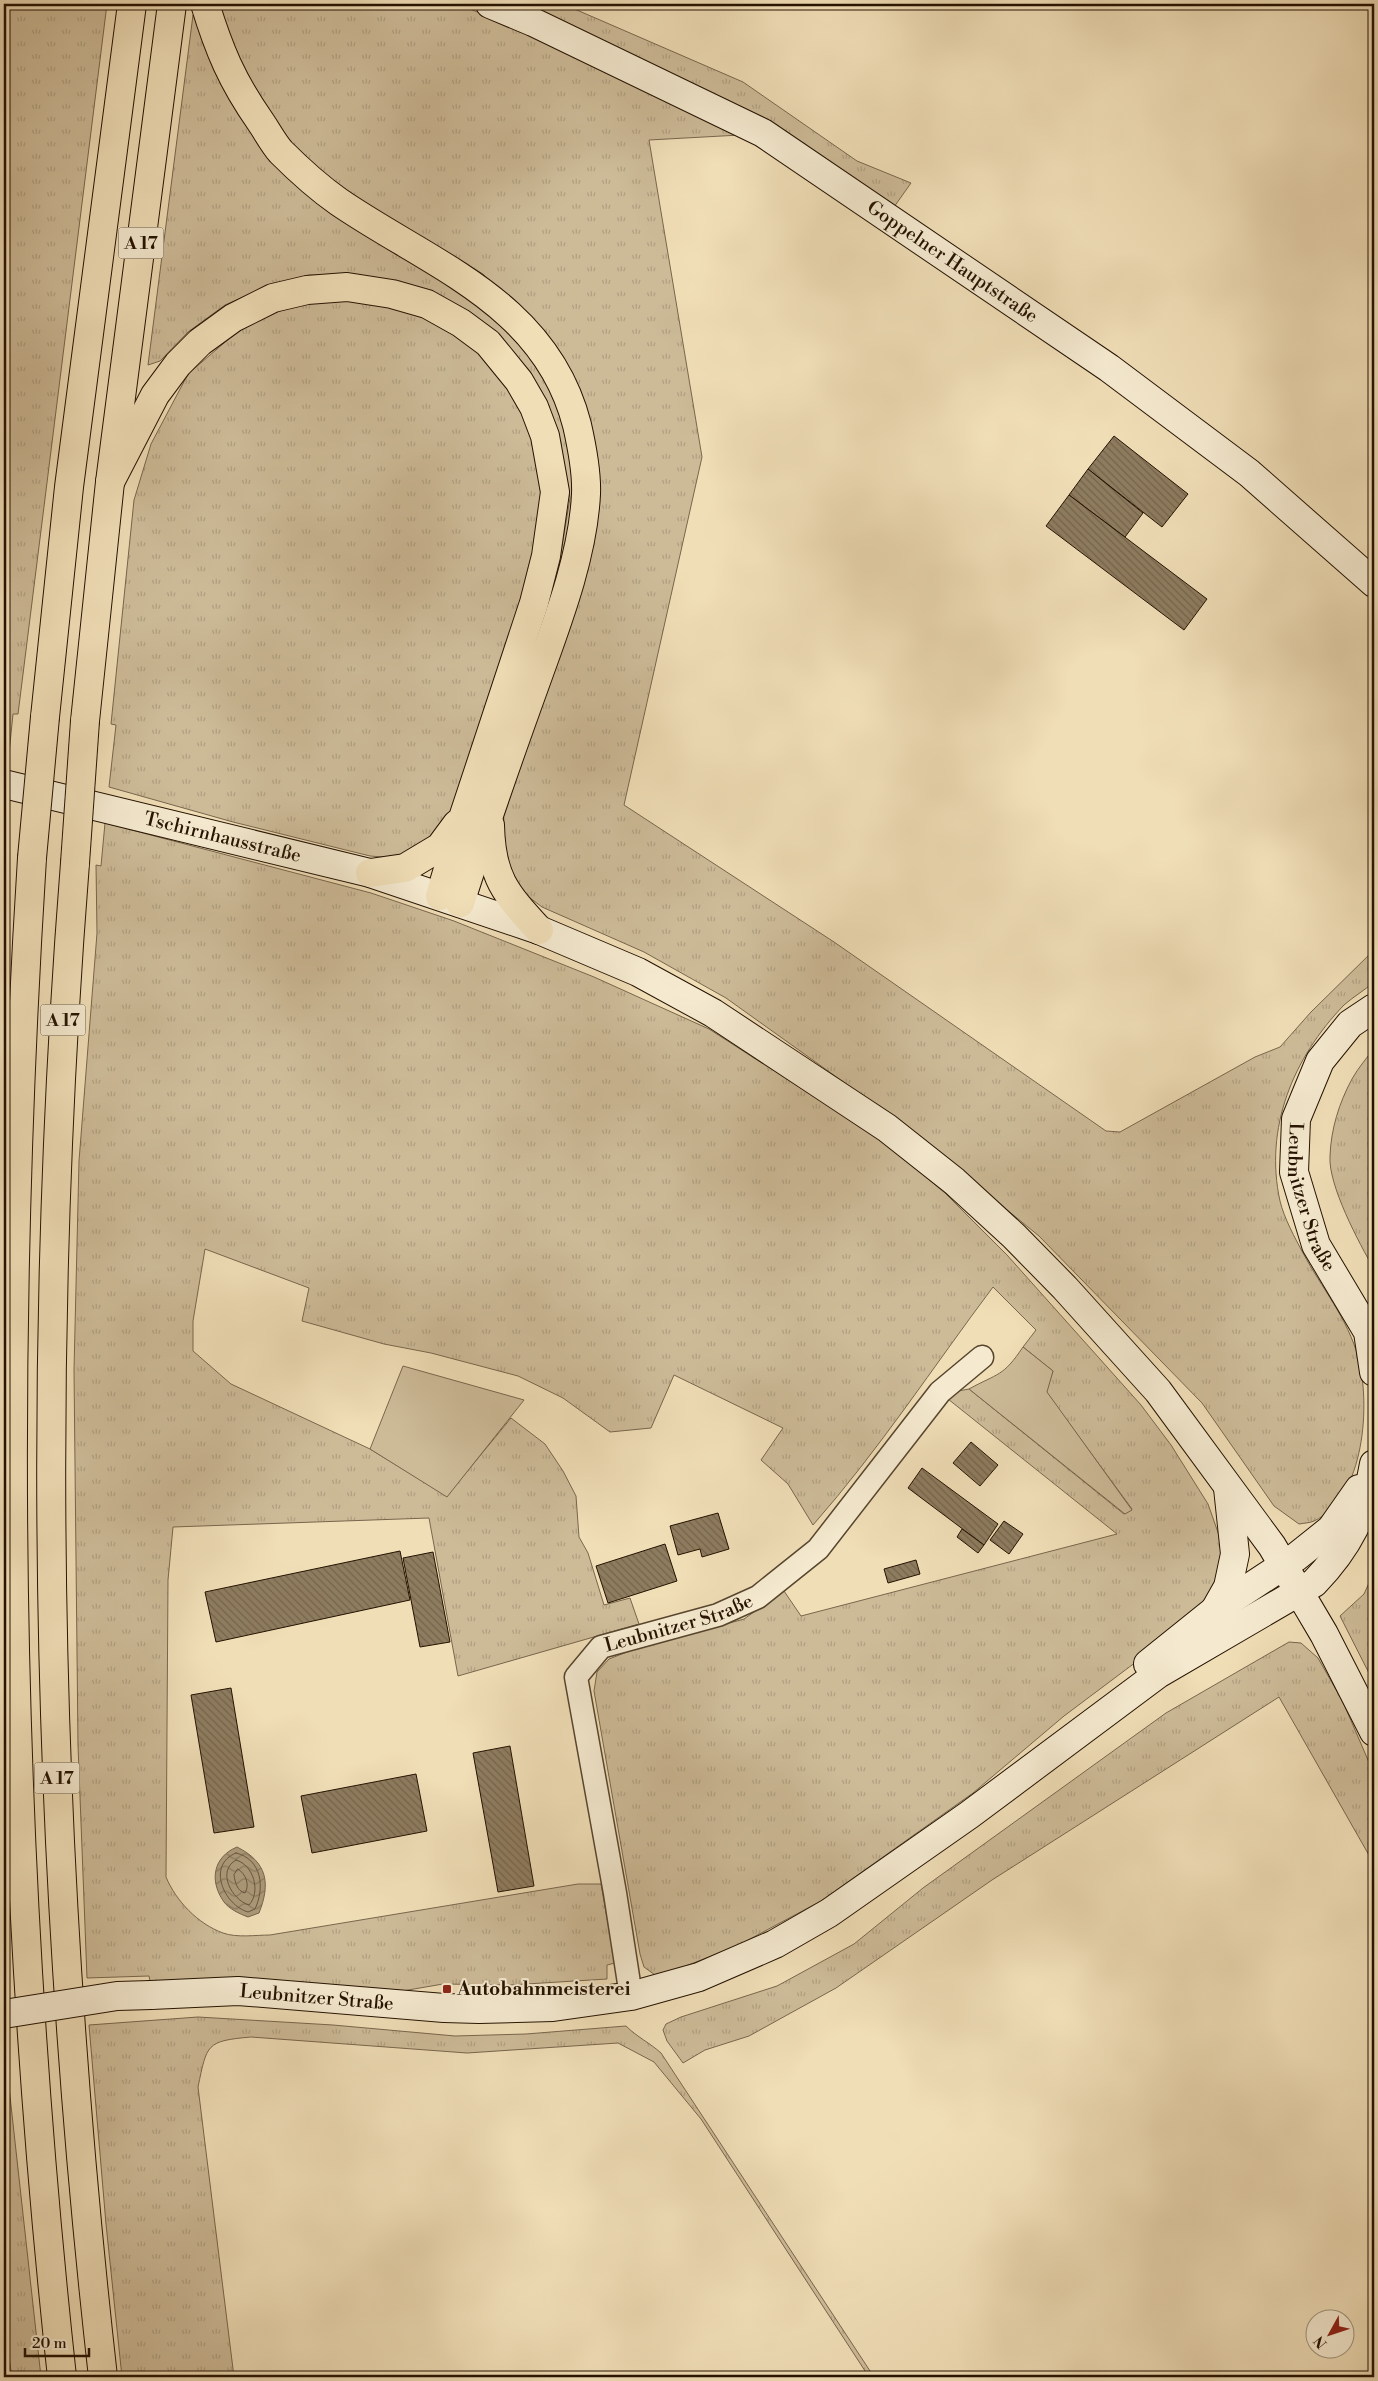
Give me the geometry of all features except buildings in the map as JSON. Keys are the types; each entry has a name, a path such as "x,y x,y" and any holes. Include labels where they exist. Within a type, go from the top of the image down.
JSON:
{"highway":[{"name":"A 17","path":"62,2377 36,2111 8,1610 10,1371 24,973 32,858 69,487 132,4"},
{"name":"A 17","path":"103,2377 88,2248 69,2026 62,1905 50,1597 50,1382 55,1177 63,1016 85,721 110,482 172,4"},
{"path":"205,4 218,46 237,88 280,151 337,201 443,264 487,294 534,340 552,366 573,409 582,449 586,494 568,592 477,813 440,848 405,868 370,873"},
{"path":"110,482 155,394 178,364 200,342 233,318 274,298 307,290 347,287 392,294 427,304 461,323 488,343 520,380 534,407 545,436 555,492 546,556 534,603 477,813 450,899"},
{"path":"477,813 496,871 508,895 539,930"},
{"path":"4,1016 24,973"}],"street":[{"name":"Goppelner Hauptstraße","path":"490,4 533,22 763,133 1109,368 1249,474 1374,584"},
{"name":"Tschirnhausstraße","path":"4,784 370,873 539,930 638,972 713,1012 887,1128 954,1181 1014,1236 1079,1303 1158,1391 1272,1546 1300,1592 1374,1732"},
{"name":"Leubnitzer Straße","path":"1374,1008 1350,1024 1320,1060 1296,1119 1294,1172 1316,1245 1368,1332 1374,1372"},
{"name":"Leubnitzer Straße","path":"631,1996 615,1893 576,1677 601,1647 718,1615 765,1591 818,1549 940,1392 982,1357"},
{"path":"969,1814 1032,1752 1214,1611 1296,1557 1331,1529 1362,1485 1374,1458"},
{"path":"969,1814 1158,1674 1314,1583 1333,1563 1354,1532 1370,1490 1374,1464"},
{"path":"1214,1611 1228,1587 1236,1554 1228,1486"},
{"name":"Leubnitzer Straße","path":"4,2014 118,1996 238,1991 479,2009 553,2008 631,1996 699,1977 775,1944 829,1913 969,1814"}],"green space":[{"path":"4,4 107,4 18,714 13,714 8,763 4,763"},
{"path":"218,4 459,4 672,98 740,135 649,140 702,457 624,805 834,942 1106,1131 1120,1132 1255,1057 1280,1047 1311,1012 1374,950 1374,982 1344,1005 1310,1048 1297,1071 1280,1121 1276,1147 1276,1174 1284,1214 1310,1266 1348,1330 1354,1343 1362,1376 1364,1399 1360,1448 1354,1471 1344,1492 1331,1509 1314,1521 1299,1524 1274,1506 1202,1403 1039,1236 898,1121 726,998 644,952 542,907 517,888 500,854 502,808 595,494 518,310 483,274 352,197 286,140 245,81"},
{"path":"513,4 563,4 743,82 857,161 911,183 894,207"},
{"path":"193,15 226,89 267,150 473,293 526,345 565,410 579,493 561,577 557,576 570,498 557,431 531,376 349,275 309,275 273,284 225,305 188,332 160,361 148,365"},
{"path":"345,299 391,305 438,321 480,354 509,388 522,410 537,451 545,502 523,610 446,826 432,843 395,858 370,856 233,822 109,787 116,725 111,724 134,500 151,444 188,374 238,331 277,312 310,302"},
{"path":"105,823 371,893 454,921 594,977 709,1029 880,1139 945,1193 1007,1255 1141,1405 1171,1445 1208,1504 1221,1541 1221,1569 1214,1593 1200,1614 1064,1716 973,1793 821,1901 735,1947 670,1972 655,1975 644,1967 640,1954 594,1691 597,1672 609,1659 632,1650 744,1619 784,1591 801,1616 1117,1534 948,1399 958,1391 969,1389 1124,1514 1132,1509 1046,1392 1053,1371 1023,1347 1036,1330 993,1287 883,1438 813,1525 788,1484 761,1460 783,1428 674,1375 651,1428 610,1432 563,1398 518,1376 431,1353 384,1344 302,1321 309,1288 205,1249 193,1321 193,1351 231,1384 370,1449 447,1496 511,1418 545,1444 563,1471 576,1496 579,1537 588,1553 604,1605 630,1598 639,1624 458,1676 429,1518 173,1527 168,1580 166,1877 170,1886 189,1911 205,1924 223,1933 246,1936 270,1935 578,1884 601,1884 615,1963 607,1965 607,1979 510,1985 443,1984 385,1994 150,1981 149,1976 87,1978 78,1745 74,1370 79,1161 97,933 96,865 101,866"},
{"path":"1374,1048 1374,1269 1339,1198 1331,1168 1330,1156 1336,1116 1343,1097 1354,1075"},
{"path":"1023,1347 1053,1371 1047,1392 1132,1510 1125,1514 969,1389 994,1377 1005,1369"},
{"path":"403,1366 524,1400 447,1497 370,1449"},
{"path":"1374,1572 1374,1683 1340,1616 1364,1594"},
{"path":"1289,1642 1301,1643 1318,1658 1343,1702 1374,1774 1374,1864 1279,1697 992,1880 836,1988 749,2036 705,2050 683,2063 667,2041 663,2030 666,2024 681,2017 777,1986 854,1944 923,1888 1166,1713"},
{"path":"198,2017 333,2025 455,2036 526,2034 626,2026 661,2053 874,2377 869,2377 701,2119 654,2062 618,2043 467,2053 251,2037 225,2040 211,2047 204,2062 198,2087 234,2377 122,2377 106,2224 89,2025"},
{"path":"4,2042 41,2377 12,2377 4,2325"}],"water":[{"path":"237,1847 255,1859 264,1874 265,1892 259,1913 248,1917 226,1905 216,1886 215,1878 218,1863 229,1851"}],"place":[{"name":"Autobahnmeisterei","path":"447,1989"}]}
